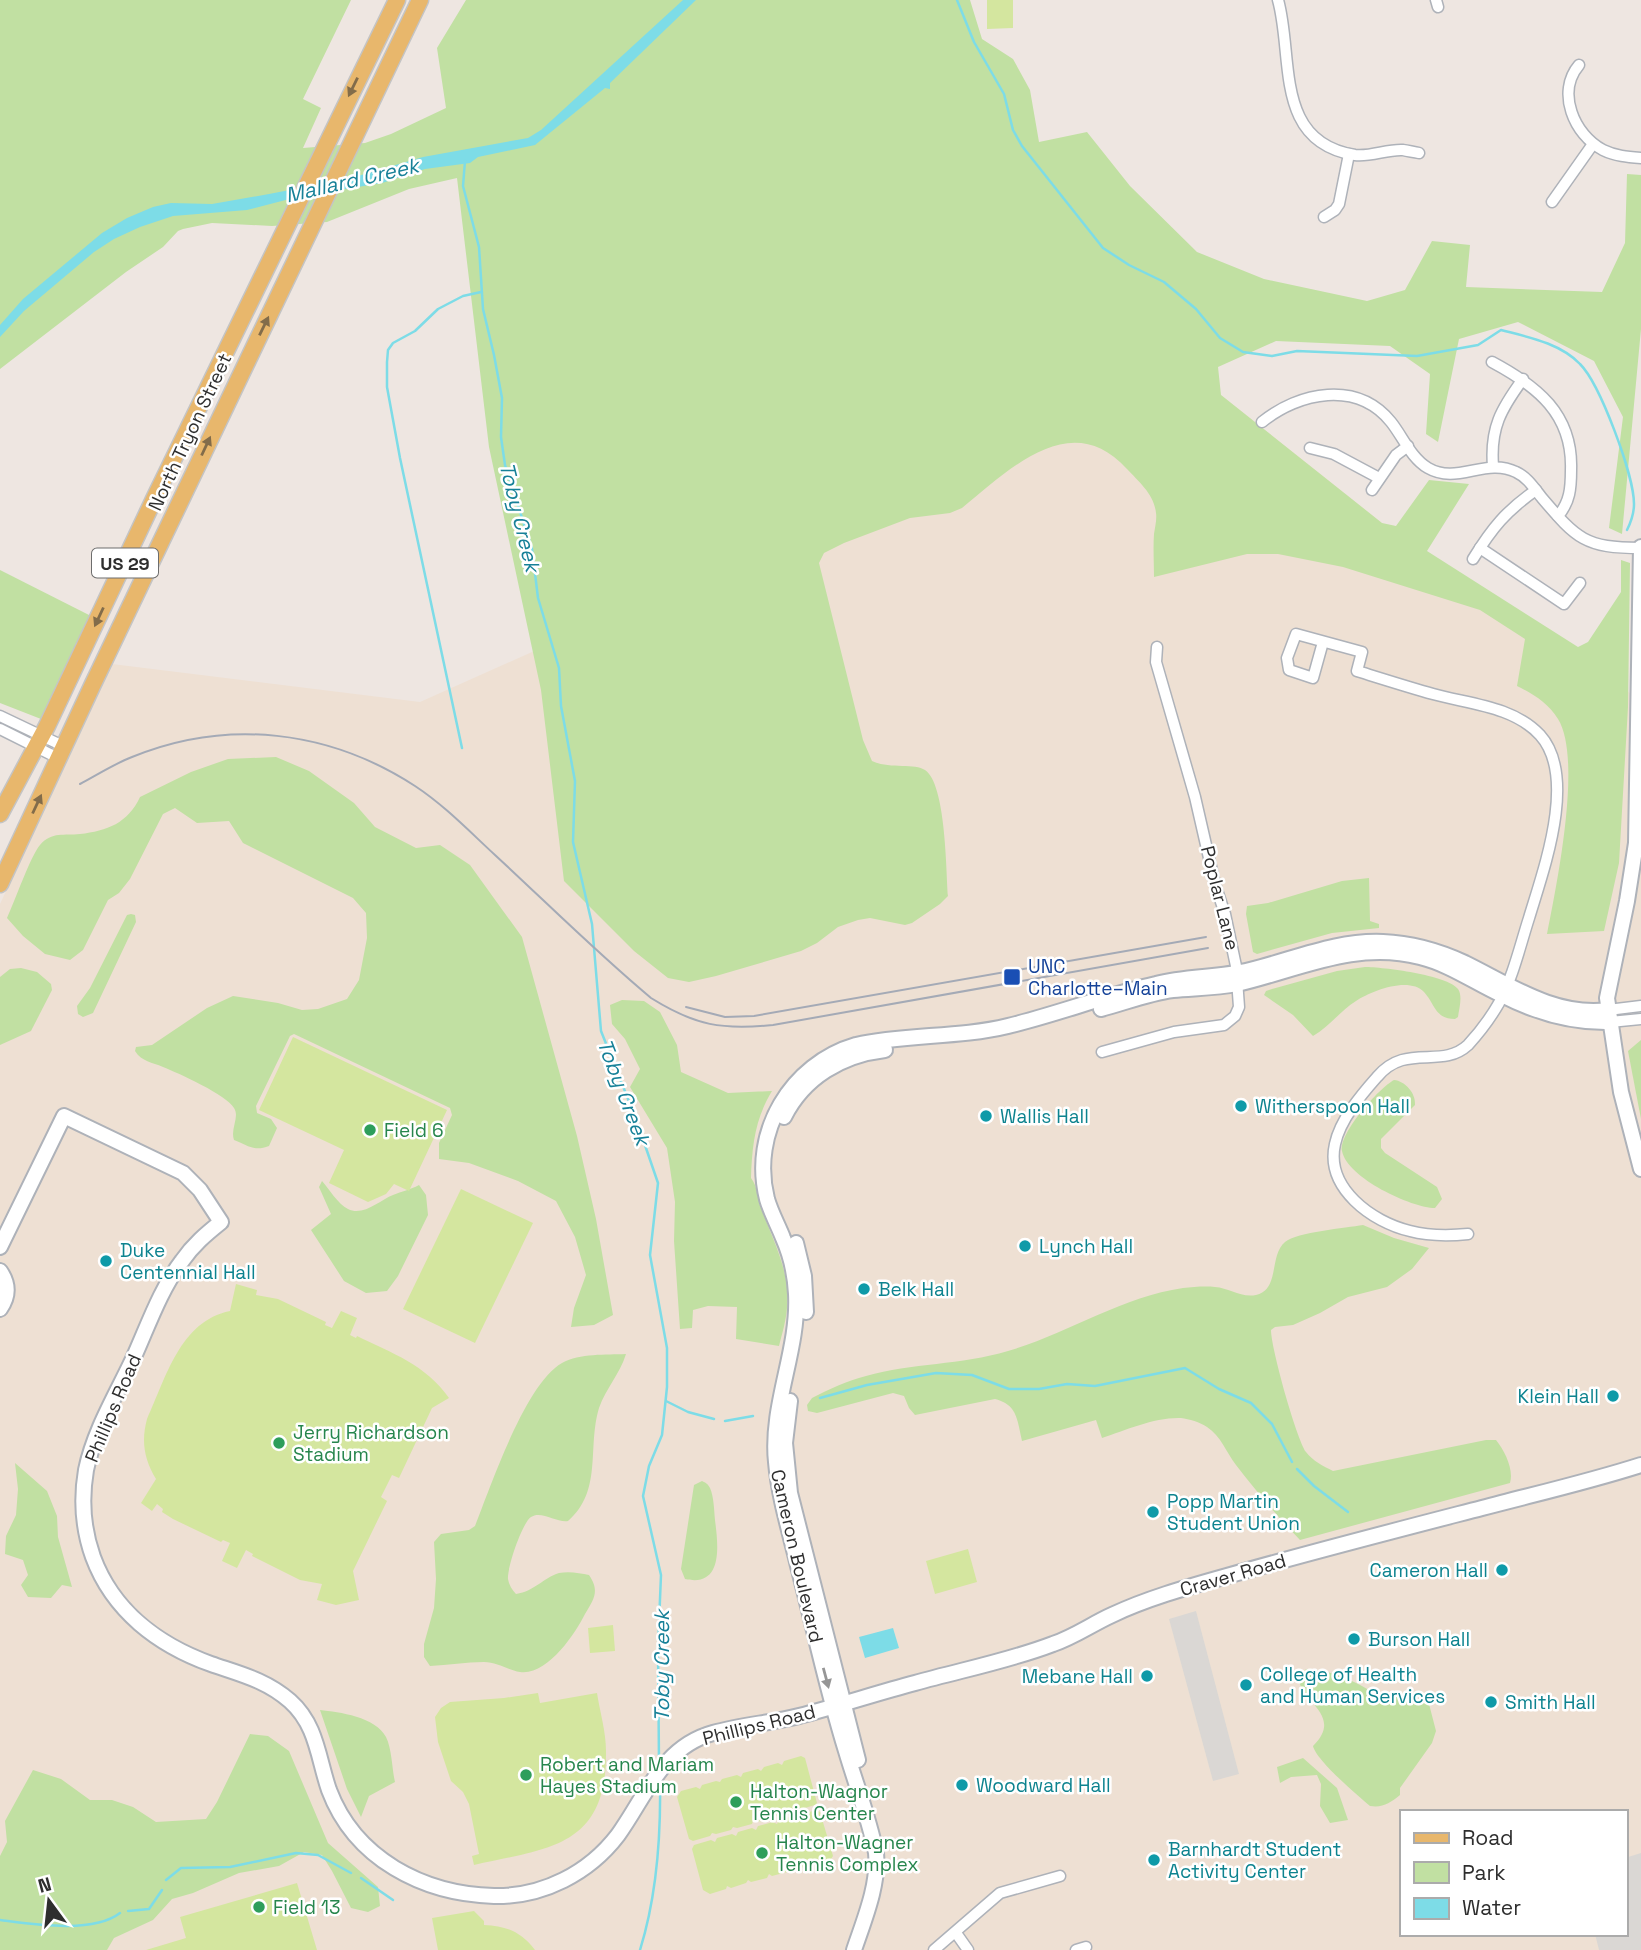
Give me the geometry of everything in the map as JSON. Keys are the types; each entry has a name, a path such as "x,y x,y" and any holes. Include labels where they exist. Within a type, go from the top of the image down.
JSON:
{"main road":[{"name":"North Tryon Street","path":"0,814 40,742 397,0"},
{"path":"385,72 393,41 411,0"},
{"name":"North Tryon Street","path":"0,884 420,0"}],"street":[{"path":"1278,0 1284,31 1289,90 1297,113 1319,140 1349,154 1372,155 1401,150 1419,153"},
{"path":"1579,65 1571,76 1569,92 1570,106 1580,130 1593,144 1615,155 1641,158"},
{"path":"1552,202 1593,144"},
{"path":"1324,217 1339,204 1349,154"},
{"path":"1492,362 1523,379 1558,415 1570,445 1571,487 1569,499 1558,516"},
{"path":"1493,466 1492,440 1497,421 1503,407 1523,379"},
{"path":"1262,422 1297,400 1317,396 1348,397 1363,402 1382,414 1423,465 1439,473 1460,474 1493,466 1518,472 1570,530 1589,542 1616,548 1641,547 1636,836 1627,901 1607,990 1621,1092 1641,1169"},
{"path":"1372,490 1396,455 1408,446"},
{"path":"1310,448 1334,454 1379,478"},
{"path":"1473,559 1508,510 1535,490"},
{"path":"1480,548 1564,604 1580,583"},
{"path":"1323,642 1312,678 1289,670 1287,659 1296,634 1362,652 1357,671 1506,712 1526,724 1544,741 1551,758 1555,776 1555,829 1518,953 1504,990 1476,1034 1462,1049 1446,1056 1406,1058 1382,1071 1343,1124 1334,1148 1334,1163 1342,1185 1373,1214 1390,1224 1413,1231 1436,1235 1468,1234"},
{"name":"Poplar Lane","path":"1102,1052 1153,1037 1228,1023 1238,1012 1237,978 1202,822 1156,662 1157,647"},
{"path":"0,716 40,742"},
{"path":"0,729 61,752"},
{"name":"Cameron Boulevard","path":"858,1950 882,1883 884,1857 839,1705 797,1525 787,1469 785,1435 805,1324 806,1292 798,1250 775,1190 772,1168 782,1121 800,1093 824,1071 842,1061 875,1052 987,1035 1164,992 1331,956 1382,952 1410,955 1437,962 1504,990 1553,1016 1582,1021 1641,1006"},
{"name":"Cameron Boulevard","path":"1609,1016 1641,1019"},
{"name":"Phillips Road","path":"2,1244 64,1116 183,1173 200,1190 221,1222 191,1248 170,1278 101,1427 88,1463 84,1498 87,1536 103,1579 123,1608 148,1632 206,1662 255,1678 290,1702 303,1716 311,1730 329,1788 346,1822 378,1857 394,1869 425,1884 459,1892 499,1896 548,1887 579,1871 603,1852 661,1768 686,1745 716,1732 839,1705"},
{"path":"0,1309 7,1296 2,1275 2,1244"},
{"name":"Craver Road","path":"839,1705 1051,1645 1132,1606 1210,1581 1583,1483 1641,1465"},
{"path":"934,1950 1000,1893 1060,1876"},
{"path":"956,1933 968,1950"}],"shaded area":[{"path":"1221,395 1382,523 1618,681 1641,705 1641,1950 0,1950 0,904 112,664 420,702 908,484"},
{"path":"1196,1611 1239,1774 1213,1781 1169,1619"},
{"path":"1641,1853 1641,1950 1599,1950 1596,1936 1627,1936 1627,1857"}],"green space":[{"path":"0,0 351,0 303,99 321,108 303,148 365,143 446,108 437,48 466,0 970,0 982,39 1013,59 1030,90 1039,142 1087,132 1130,186 1197,252 1264,279 1367,301 1405,290 1432,241 1470,245 1466,287 1602,292 1625,243 1627,174 1641,175 1641,329 1622,534 1609,528 1623,417 1594,361 1518,322 1459,339 1438,442 1426,434 1430,374 1390,346 1276,341 1218,367 1221,395 1382,523 1396,526 1429,480 1469,484 1427,551 1578,647 1588,642 1621,592 1621,560 1630,563 1628,707 1619,863 1604,931 1547,934 1565,824 1568,763 1565,738 1558,719 1550,708 1517,686 1525,639 1480,610 1343,567 1278,554 1247,554 1154,577 1156,515 1149,494 1127,469 1106,451 1084,443 1063,444 1021,462 962,508 950,513 910,518 844,543 824,553 819,563 863,740 872,761 921,768 932,778 944,828 948,896 912,923 905,925 870,918 858,920 838,927 801,951 689,982 668,978 634,951 564,881 541,690 489,447 457,178 409,189 327,222 272,226 212,223 178,231 163,247 126,272 0,369"},
{"path":"987,0 1013,0 1013,28 987,29"},
{"path":"0,570 91,616 41,719 0,703"},
{"path":"276,757 309,771 354,803 375,827 416,848 440,845 470,865 522,937 577,1136 596,1219 613,1315 594,1325 571,1327 574,1308 586,1275 575,1237 556,1201 518,1181 469,1163 439,1159 439,1143 452,1115 450,1108 294,1034 290,1036 256,1106 257,1113 271,1119 277,1128 269,1146 255,1148 234,1140 236,1112 230,1103 202,1085 144,1060 135,1051 136,1047 152,1045 207,1008 233,996 302,1010 318,1009 347,999 359,980 367,938 366,913 353,898 243,843 229,821 197,823 175,808 163,814 130,879 119,893 108,900 83,950 70,960 45,954 7,918 32,859 40,845 49,838 108,828 123,819 140,797 191,772 228,759"},
{"path":"1369,878 1370,921 1379,924 1379,928 1332,933 1257,954 1253,952 1247,906 1268,903 1342,881"},
{"path":"127,915 135,915 136,922 93,1013 83,1017 78,1014 77,1006 90,988"},
{"path":"1365,967 1414,973 1452,984 1460,995 1458,1017 1448,1018 1439,1014 1424,992 1417,987 1400,985 1363,997 1313,1036 1293,1015 1264,995 1272,989 1337,971"},
{"path":"21,968 37,972 51,984 52,990 31,1031 0,1045 0,977 10,969"},
{"path":"622,1000 644,1001 660,1012 677,1045 681,1072 728,1093 772,1091 756,1133 751,1178 784,1269 788,1295 779,1346 736,1339 737,1307 708,1306 693,1310 692,1328 680,1329 674,1241 675,1202 667,1148 630,1087 640,1069 625,1039 612,1024 610,1005"},
{"name":"Field 6","path":"293,1037 447,1110 409,1191 394,1184 386,1194 368,1202 329,1183 344,1150 259,1110"},
{"path":"1641,1040 1641,1119 1628,1051"},
{"path":"1394,1080 1409,1088 1415,1105 1381,1139 1381,1148 1437,1187 1442,1199 1435,1208 1411,1203 1382,1190 1355,1171 1342,1151 1353,1123 1370,1101"},
{"path":"322,1181 341,1204 354,1211 365,1209 419,1185 426,1195 428,1215 398,1276 387,1291 366,1293 344,1281 311,1230 331,1214 319,1187"},
{"name":"Field 6","path":"461,1189 533,1223 475,1343 403,1309"},
{"path":"1363,1225 1429,1248 1412,1269 1387,1287 1348,1297 1293,1325 1271,1330 1285,1392 1306,1452 1315,1461 1333,1471 1496,1440 1508,1461 1510,1483 1300,1540 1251,1484 1216,1435 1204,1425 1191,1420 1161,1420 1102,1438 1096,1420 1022,1441 1012,1409 995,1399 915,1415 904,1396 893,1393 817,1413 808,1411 807,1405 812,1398 852,1380 883,1372 1008,1351 1116,1307 1160,1293 1207,1287 1256,1295 1263,1292 1272,1279 1277,1255 1285,1242 1310,1233"},
{"name":"Jerry Richardson Stadium","path":"236,1284 257,1290 256,1295 278,1299 326,1322 325,1325 332,1328 341,1311 357,1318 350,1335 395,1354 419,1368 449,1398 432,1408 399,1478 392,1475 381,1497 387,1501 353,1571 359,1600 336,1605 317,1600 322,1584 300,1580 252,1556 253,1554 246,1550 237,1568 222,1561 230,1543 223,1540 221,1542 173,1519 162,1512 163,1509 157,1504 152,1511 141,1503 156,1479 146,1457 144,1435 147,1419 168,1369 187,1339 199,1326 230,1311"},
{"path":"626,1354 599,1408 590,1483 579,1509 568,1521 539,1515 531,1517 520,1536 508,1573 509,1583 516,1594 559,1573 589,1575 595,1590 594,1595 574,1632 550,1661 530,1671 520,1672 484,1662 430,1666 424,1657 424,1644 434,1608 434,1542 441,1534 469,1530 475,1526 522,1413 548,1374 569,1360 593,1355"},
{"path":"15,1463 47,1491 57,1516 58,1537 72,1587 62,1585 51,1598 28,1597 21,1585 28,1575 23,1560 5,1554 6,1536 16,1515 18,1489"},
{"path":"702,1481 710,1488 713,1499 716,1562 707,1577 698,1580 685,1579 681,1569 694,1485"},
{"path":"968,1549 977,1582 935,1594 926,1561"},
{"path":"613,1625 615,1651 590,1653 588,1628"},
{"path":"1306,1669 1337,1675 1384,1699 1409,1692 1418,1702 1429,1704 1436,1731 1432,1743 1400,1788 1400,1795 1393,1800 1383,1806 1370,1806 1321,1760 1313,1746 1322,1735 1322,1716 1300,1686 1300,1678"},
{"name":"Robert and Mariam Hayes Stadium","path":"538,1693 540,1703 597,1693 606,1751 604,1783 596,1807 585,1825 569,1838 527,1854 474,1865 472,1856 479,1854 469,1804 463,1792 451,1781 438,1742 435,1717 441,1708 450,1702"},
{"path":"320,1710 366,1720 381,1730 388,1742 395,1782 369,1796 361,1817 347,1789"},
{"path":"250,1734 268,1736 289,1751 328,1843 378,1887 380,1906 368,1912 351,1908 322,1855 304,1852 279,1866 239,1873 172,1899 153,1920 114,1938 107,1950 0,1950 0,1856 7,1842 5,1821 33,1770 61,1779 90,1800 112,1800 133,1807 156,1822 206,1819"},
{"name":"Halton-Wagner Tennis Complex","path":"801,1756 805,1758 817,1803 815,1805 712,1833 693,1841 689,1839 677,1797 681,1791 696,1787 700,1789 702,1785 737,1775 741,1777 743,1773 758,1769 761,1771 764,1767 778,1763 782,1765 784,1761"},
{"path":"1303,1758 1337,1788 1348,1820 1330,1823 1320,1806 1321,1784 1317,1775 1291,1777 1280,1783 1277,1767"},
{"name":"Halton-Wagner Tennis Complex","path":"816,1810 820,1812 833,1856 831,1859 772,1876 769,1874 767,1878 751,1882 748,1880 731,1888 727,1886 726,1889 710,1894 703,1890 692,1849 694,1845 711,1840 715,1842 717,1838 732,1834 736,1836 738,1832 752,1828 756,1830 758,1826 773,1822 777,1824 779,1820 793,1816 797,1818"},
{"name":"Field 13","path":"297,1883 317,1950 146,1950 186,1938 180,1917"},
{"path":"474,1911 484,1921 484,1925 513,1931 535,1950 438,1950 432,1918"}],"water":[{"name":"Mallard Creek","path":"683,0 696,0 610,83 610,89 605,88 535,145 478,157 470,163 425,169 382,183 297,197 247,210 173,216 140,227 94,252 24,311 0,337 0,325 23,299 102,233 153,207 171,203 212,204 269,194 351,178 423,157 528,138 541,130"},
{"path":"893,1628 899,1648 865,1658 859,1637"}],"waterway":[{"path":"957,0 974,42 1004,94 1013,130 1022,146 1103,248 1129,265 1164,282 1196,309 1220,338 1243,352 1272,356 1297,351 1417,356 1478,345 1501,330 1543,342 1563,351 1580,364 1597,390 1622,452 1634,504 1627,530"},
{"name":"Toby Creek","path":"465,161 463,186 479,247 483,309 502,398 501,437 505,465 532,549 538,598 559,668 561,706 575,781 573,842 592,924 601,1031 658,1183 650,1255 667,1348 667,1387 662,1435 649,1466 643,1496 661,1575 658,1647 659,1763"},
{"path":"462,748 400,458 387,387 387,362 388,350 393,343 415,331 438,309 463,296 481,292"},
{"path":"820,1398 867,1385 936,1373 972,1375 1009,1389 1039,1389 1067,1384 1095,1386 1185,1368 1219,1389 1251,1403 1272,1424 1292,1462"},
{"path":"666,1401 688,1412 714,1419"},
{"path":"725,1421 753,1416"},
{"path":"1297,1469 1348,1512"},
{"name":"Toby Creek","path":"640,1950 657,1866 660,1781"},
{"path":"166,1880 181,1868 230,1867 296,1853 318,1855 351,1873"},
{"path":"361,1878 393,1900"},
{"path":"128,1911 149,1909 162,1890"},
{"path":"0,1920 62,1926 94,1924 120,1913"}],"tram line":[{"path":"80,784 132,757 204,737 241,734 277,736 348,752 382,767 436,801 651,998 682,1015 710,1024 739,1027 773,1025 1208,948"},
{"path":"686,1007 725,1017 754,1016 1206,937"}],"place":[{"name":"UNC Charlotte–Main","path":"1012,977"},
{"name":"Witherspoon Hall","path":"1241,1106"},
{"name":"Wallis Hall","path":"986,1116"},
{"name":"Field 6","path":"370,1130"},
{"name":"Lynch Hall","path":"1025,1246"},
{"name":"Duke Centennial Hall","path":"106,1261"},
{"name":"Belk Hall","path":"864,1289"},
{"name":"Klein Hall","path":"1613,1396"},
{"name":"Jerry Richardson Stadium","path":"279,1443"},
{"name":"Popp Martin Student Union","path":"1153,1512"},
{"name":"Cameron Hall","path":"1502,1570"},
{"name":"Burson Hall","path":"1354,1639"},
{"name":"Mebane Hall","path":"1147,1676"},
{"name":"College of Health and Human Services","path":"1246,1685"},
{"name":"Smith Hall","path":"1491,1702"},
{"name":"Robert and Mariam Hayes Stadium","path":"526,1775"},
{"name":"Woodward Hall","path":"962,1785"},
{"name":"Halton-Wagnor Tennis Center","path":"736,1802"},
{"name":"Halton-Wagner Tennis Complex","path":"762,1853"},
{"name":"Barnhardt Student Activity Center","path":"1154,1860"},
{"name":"Field 13","path":"259,1907"}]}
